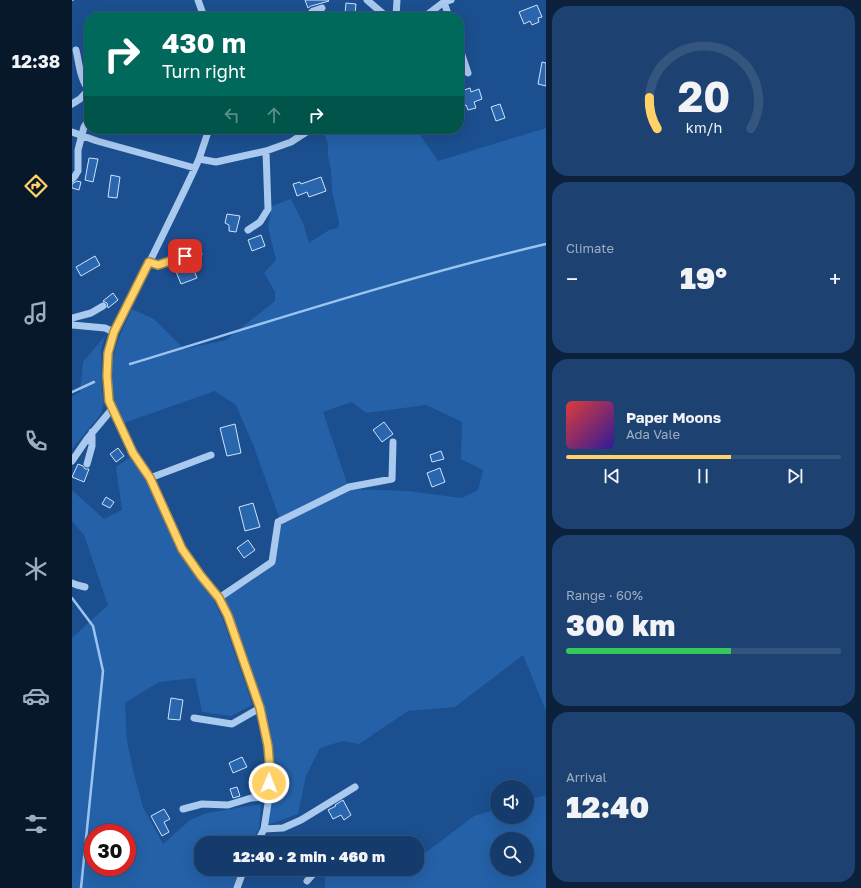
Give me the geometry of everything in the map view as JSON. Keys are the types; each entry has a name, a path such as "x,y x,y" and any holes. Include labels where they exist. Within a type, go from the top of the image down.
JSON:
{"street":[{"path":"198,0 202,12"},
{"path":"368,0 381,12"},
{"path":"396,12 397,0"},
{"path":"432,12 448,1"},
{"path":"448,1 449,12"},
{"path":"312,12 322,8"},
{"path":"76,50 84,83"},
{"path":"464,61 468,73"},
{"path":"72,104 84,94"},
{"path":"72,179 78,171 78,150 84,126"},
{"path":"72,132 195,168"},
{"path":"206,134 195,168 114,332 108,353 107,376 109,401 133,453 150,478 182,549 219,598 228,616 260,708 268,746 270,770 269,797 264,829 260,836"},
{"path":"199,159 216,162 266,151 291,142 303,134"},
{"path":"248,230 260,222 268,209 266,151"},
{"path":"149,262 158,265 185,256"},
{"path":"72,318 91,313 103,306"},
{"path":"72,325 105,328 114,332"},
{"path":"72,461 92,432 112,408"},
{"path":"87,464 92,446 92,432"},
{"path":"219,598 272,562 278,522 349,487 392,479 393,442"},
{"path":"150,478 211,455"},
{"path":"72,583 77,586 85,587"},
{"path":"194,718 232,724 260,708"},
{"path":"264,829 283,828 301,820 355,786"},
{"path":"183,808 202,804 228,805 251,798 269,797"},
{"path":"237,888 241,876"},
{"path":"307,881 312,876"}],"shaded area":[{"path":"546,128 546,711 523,655 455,707 408,711 359,744 343,741 320,748 306,776 298,814 267,825 273,762 247,661 223,599 274,563 281,523 349,489 408,491 462,498 478,490 483,470 461,459 462,422 426,405 366,413 352,402 323,412 348,486 280,520 254,447 236,405 215,391 124,423 113,401 110,386 110,374 114,352 132,309 154,319 184,349 226,340 275,301 275,292 264,273 276,260 268,227 272,206 291,199 303,223 309,243 329,230 338,228 339,222 332,191 328,145 325,134 419,134 438,161"},
{"path":"105,336 101,351 102,391 104,403 101,414 72,449 72,396 80,392 83,362"},
{"path":"132,456 151,487 180,551 213,598 223,620 249,694 252,705 231,716 202,712 195,678 159,682 125,703 127,741 134,774 143,807 163,844 190,820 207,813 261,804 259,828 255,836 194,836 194,876 239,876 235,888 72,888 72,638 108,605 84,535 72,521 72,490 104,519 122,510 116,467"},
{"path":"546,795 546,888 325,888 325,876 424,876 424,854 474,816 490,811 490,824 534,824 534,798"}],"building":[{"path":"305,0 328,0 329,1 308,8"},
{"path":"346,3 356,4 355,12 345,12"},
{"path":"537,5 542,17 538,18 539,22 532,25 530,21 524,24 519,12"},
{"path":"542,62 546,63 546,86 538,84"},
{"path":"470,88 471,92 479,89 482,99 474,102 476,108 468,110 466,105 464,106 464,90"},
{"path":"500,104 505,118 496,121 491,107"},
{"path":"89,158 98,159 93,182 85,180"},
{"path":"111,175 120,177 117,198 108,197"},
{"path":"321,177 326,191 309,197 307,192 297,196 293,184 300,182 301,184"},
{"path":"77,181 81,182 79,190 72,188 72,184"},
{"path":"227,214 240,216 236,232 229,231 229,225 225,223"},
{"path":"261,235 265,246 252,251 248,240"},
{"path":"200,244 202,255 189,258 189,253 186,251 182,252 182,248"},
{"path":"95,256 100,265 81,276 76,267"},
{"path":"191,263 197,278 181,284 175,269"},
{"path":"113,293 118,300 108,308 107,303 103,301"},
{"path":"384,422 393,434 382,442 373,430"},
{"path":"235,424 241,453 227,456 220,428"},
{"path":"118,448 124,456 116,462 110,454"},
{"path":"441,451 444,459 432,462 430,455"},
{"path":"78,464 83,466 85,469 89,469 84,482 72,477"},
{"path":"440,468 445,482 432,487 427,473"},
{"path":"106,497 114,502 110,508 102,504"},
{"path":"253,503 260,527 245,531 239,507"},
{"path":"248,540 255,550 244,558 237,548"},
{"path":"171,698 183,700 180,720 168,719"},
{"path":"242,757 247,767 233,773 229,763"},
{"path":"237,787 240,796 233,798 230,789"},
{"path":"343,800 351,815 344,820 341,815 333,819 328,810"},
{"path":"164,809 170,819 164,822 169,832 162,836 151,816"}],"waterway":[{"path":"130,364 389,285 546,244"},
{"path":"72,392 94,382"},
{"path":"72,598 93,626 103,671 81,888"}],"route":[{"path":"185,256 158,265 149,262 110,343 107,376 109,401 133,453 150,478 182,549 219,598 228,616 260,708 268,746 270,770 269,783"}]}
